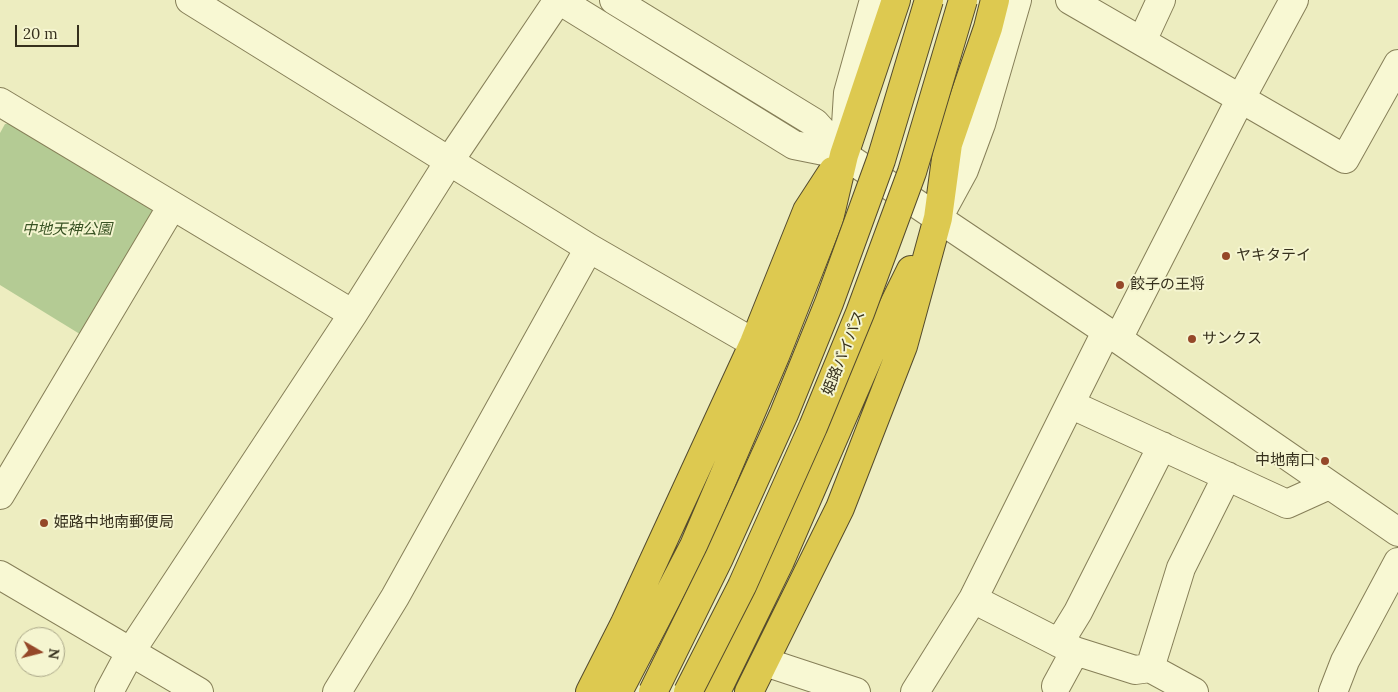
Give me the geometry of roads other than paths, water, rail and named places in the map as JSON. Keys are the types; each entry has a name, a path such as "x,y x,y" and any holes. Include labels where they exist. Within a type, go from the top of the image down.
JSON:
{"highway":[{"path":"618,692 694,546 775,356 829,219 844,155 896,0"},
{"path":"653,692 723,549 784,414 829,303 881,160 929,0"},
{"name":"姫路バイパス","path":"688,692 742,586 813,427 860,313 912,172 963,0"},
{"path":"749,692 840,508 903,346 938,218 948,144 988,28 995,0"},
{"path":"590,692 625,623 754,343 807,211 844,155"},
{"path":"716,692 780,561 872,349 938,218"}],"street":[{"path":"190,0 589,248 754,343"},
{"path":"109,692 131,651 353,314 450,160 558,0 794,145 844,155"},
{"path":"614,0 815,123 844,155 1112,335 1398,532"},
{"path":"844,155 848,93 874,0"},
{"path":"938,218 964,170 982,124 1017,0"},
{"path":"1070,0 1345,159 1398,64"},
{"path":"1142,41 1161,0"},
{"path":"915,692 972,598 1070,404 1112,335 1294,0"},
{"path":"2,108 172,206 353,314"},
{"path":"0,495 172,206"},
{"path":"337,692 395,597 589,248"},
{"path":"1070,404 1287,504 1329,485"},
{"path":"1056,686 1078,612 1162,446"},
{"path":"1138,677 1181,568 1227,476"},
{"path":"1333,692 1345,661 1398,562"},
{"path":"0,575 198,692"},
{"path":"972,598 1067,647 1138,677 1194,692"},
{"path":"765,662 812,685 856,692"}],"place":[{"name":"ヤキタテイ","path":"1226,256"},
{"name":"餃子の王将","path":"1120,285"},
{"name":"サンクス","path":"1192,339"},
{"name":"中地南口","path":"1325,461"},
{"name":"姫路中地南郵便局","path":"44,523"}],"park label":[{"name":"中地天神公園","path":"67,230"}]}
